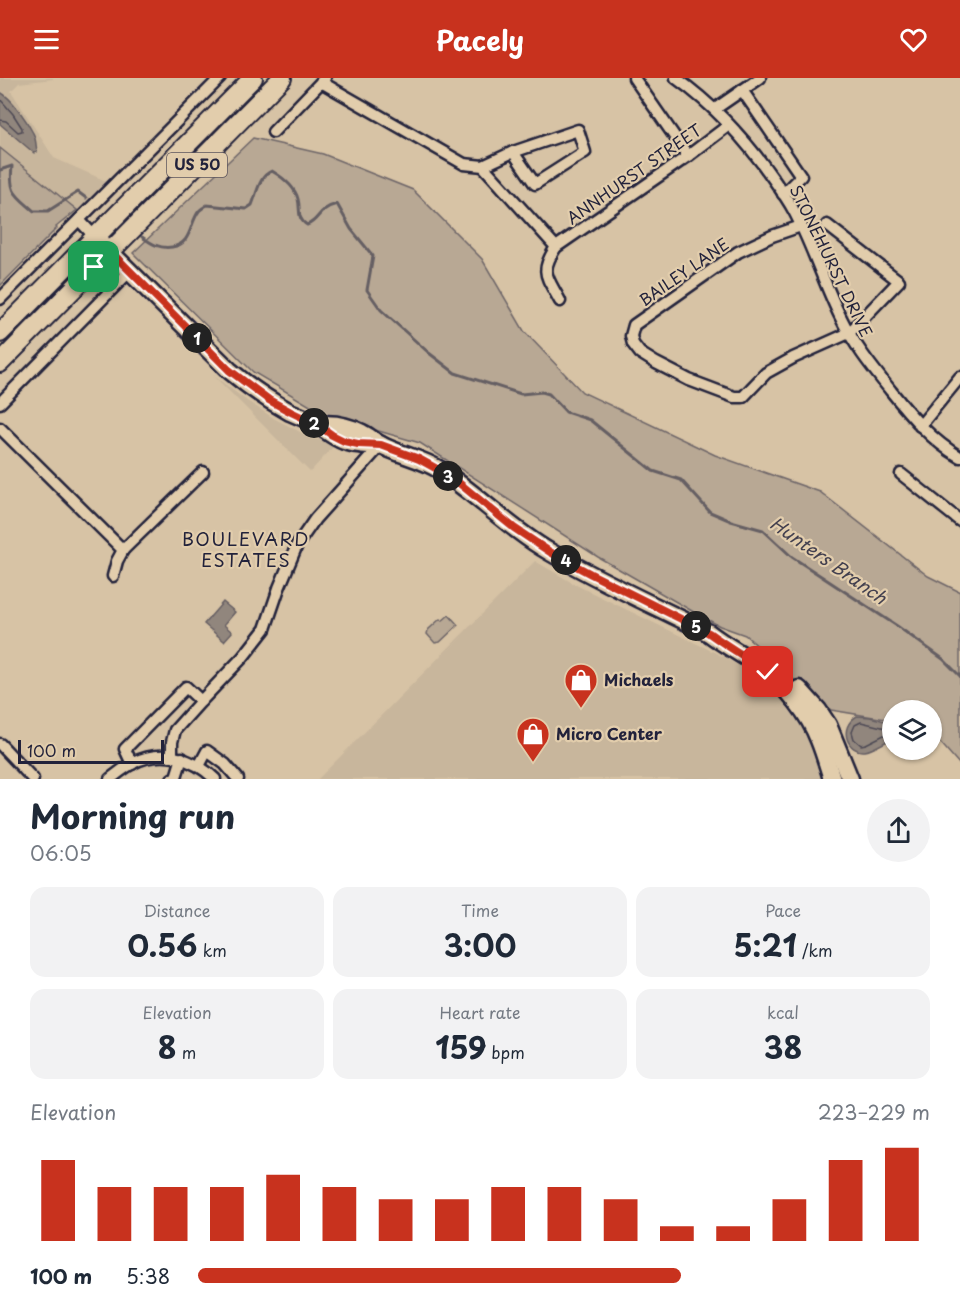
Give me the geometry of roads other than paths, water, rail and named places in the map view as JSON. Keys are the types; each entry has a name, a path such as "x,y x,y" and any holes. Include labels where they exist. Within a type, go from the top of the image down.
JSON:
{"main road":[{"name":"US 50","path":"0,333 252,78"},
{"name":"US 50","path":"0,363 282,78"},
{"path":"95,237 229,370 276,404 344,441 381,445 419,459 459,483 514,528 550,552 709,633 768,672 798,703 812,725 832,779"},
{"path":"709,633 746,645 766,658 793,683 828,725 850,779"}],"street":[{"path":"0,299 220,78"},
{"path":"634,78 688,156"},
{"name":"STONEHURST DRIVE","path":"676,78 715,109 748,145 783,194 793,209 839,314 861,354 920,426 960,457"},
{"path":"715,109 759,78"},
{"path":"273,132 323,80 464,164 483,166 513,152 578,130 585,152 535,184 513,152"},
{"path":"742,90 801,176 783,194"},
{"name":"ANNHURST STREET","path":"556,247 729,125"},
{"path":"483,166 556,247 545,270 560,301"},
{"path":"79,220 95,237"},
{"path":"827,225 899,281 849,333"},
{"name":"BAILEY LANE","path":"801,226 772,236 738,252 678,293 634,325 631,336 633,344 640,353 688,380 734,397 743,397 766,373 849,333"},
{"path":"0,403 130,271"},
{"path":"920,426 960,376"},
{"path":"0,428 123,550"},
{"path":"172,779 176,777 177,757 172,742 175,730 243,657 265,629 297,545 315,519 381,445"},
{"path":"113,576 123,550 203,472"},
{"path":"901,474 960,521"},
{"path":"132,764 125,749 186,687 201,701"},
{"path":"0,744 33,779"},
{"path":"199,766 207,751 225,764 238,779"},
{"path":"110,779 132,764 153,756 177,757 199,766 215,779"}],"water":[{"path":"0,92 14,104 27,122 35,137 37,152 34,153 0,124"},
{"path":"223,602 235,612 224,625 232,632 224,641 204,624"},
{"path":"857,716 882,720 882,744 865,751 854,748 847,739 846,733 851,721"}],"waterway":[{"name":"Hunters Branch","path":"0,170 12,166 13,188 22,201 34,211 48,211 78,192 86,198"},
{"name":"Hunters Branch","path":"142,237 160,247 178,245 187,238 199,211 207,205 246,209 252,205 261,181 272,171 294,190 298,199 300,217 307,225 326,209 337,204 351,229 373,256 367,290 381,310 455,373 521,394 542,392 549,394 566,412 590,420 653,471 681,480 710,512 763,530 792,557 897,626 943,659 960,676"}],"place":[{"name":"Michaels","path":"581,709"},
{"name":"Micro Center","path":"533,763"}],"district":[{"name":"BOULEVARD ESTATES","path":"246,550"}]}
